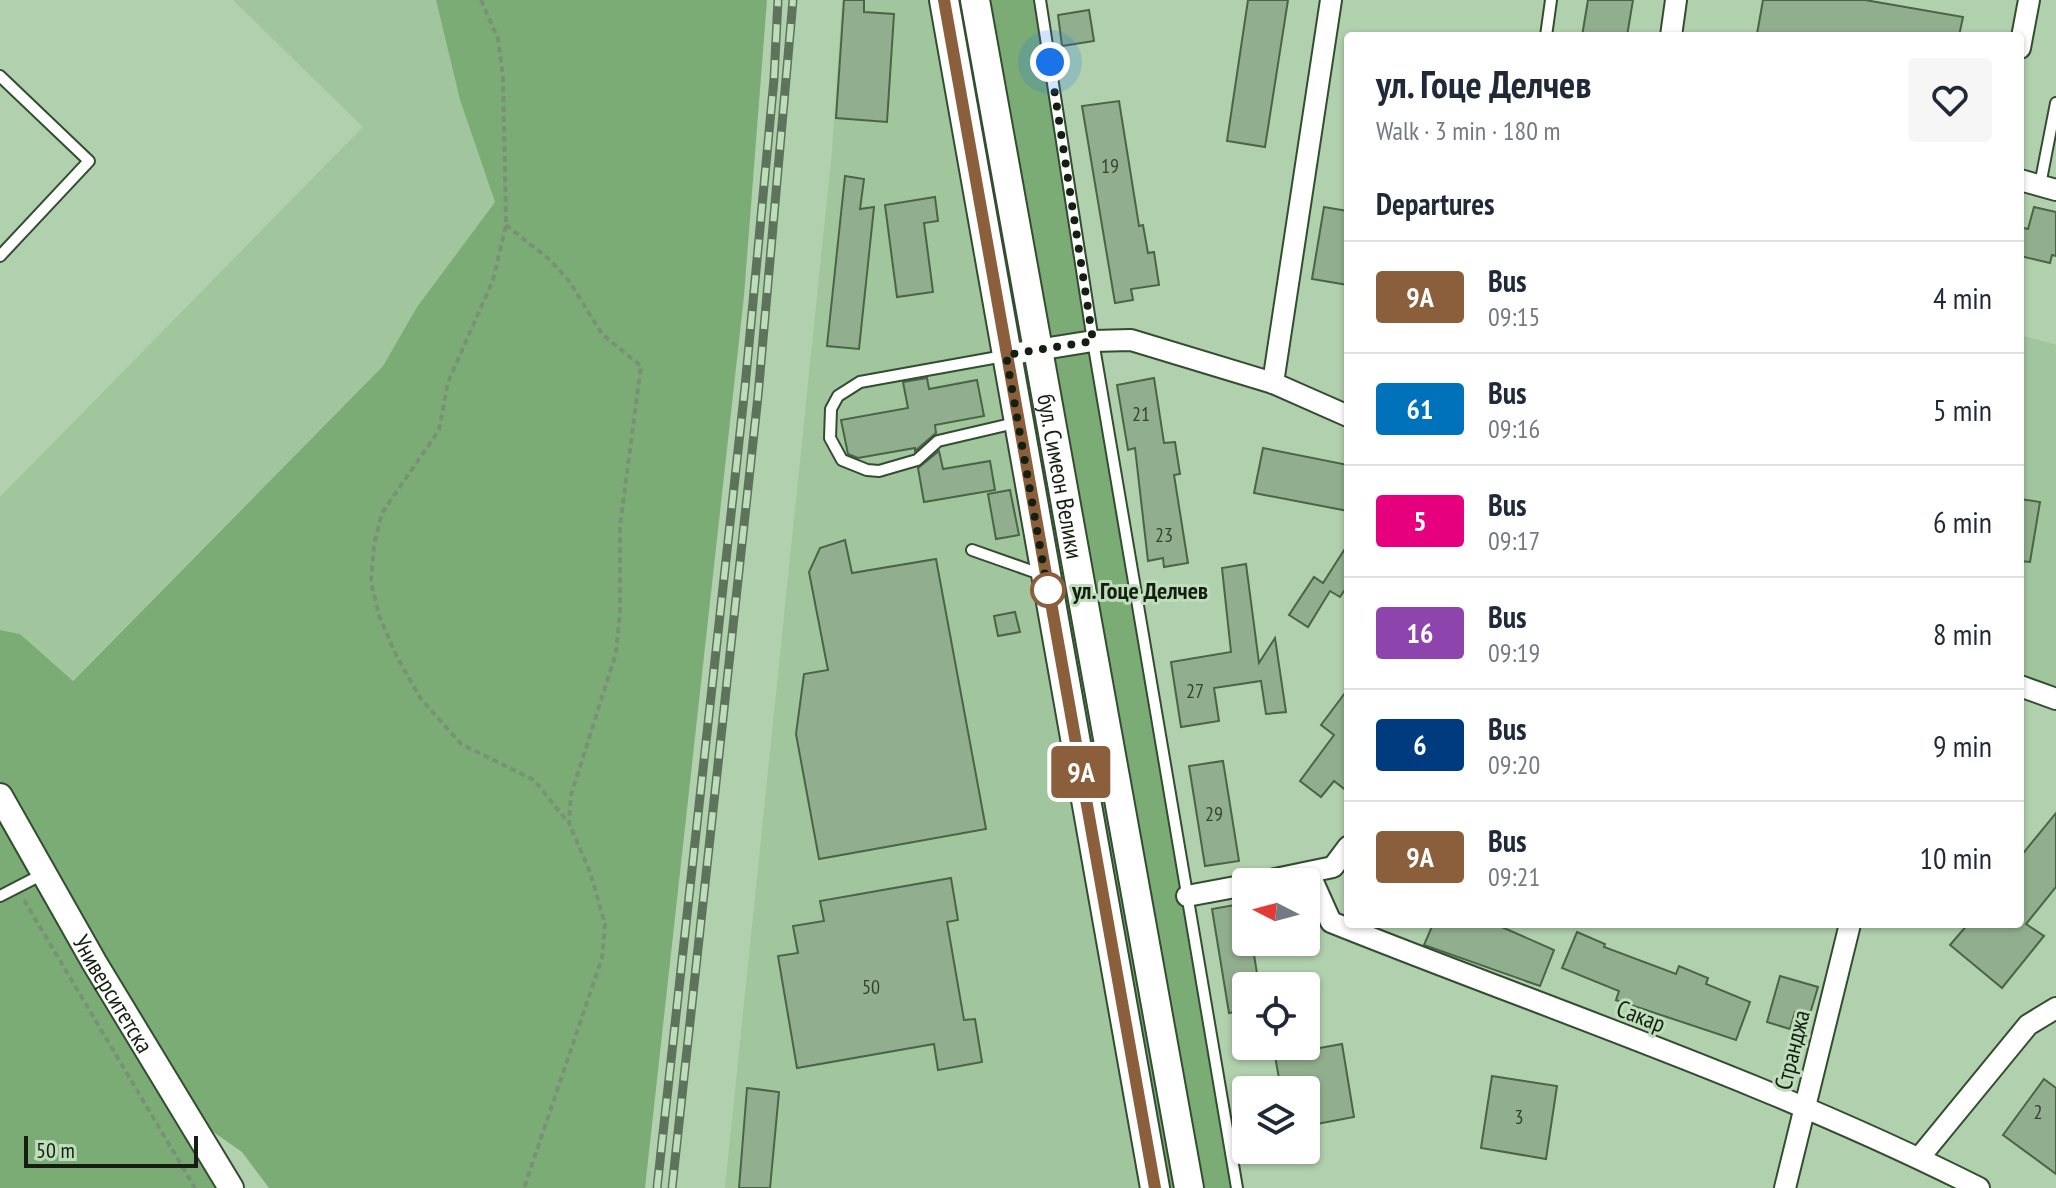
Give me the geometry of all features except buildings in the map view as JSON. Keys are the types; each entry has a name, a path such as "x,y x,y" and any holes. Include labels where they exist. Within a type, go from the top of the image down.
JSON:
{"main road":[{"name":"бул. Симеон Велики","path":"944,0 1155,1188"},
{"name":"бул. Симеон Велики","path":"975,0 1189,1188"}],"street":[{"path":"1273,383 1331,0"},
{"path":"1672,32 1676,0"},
{"path":"2023,32 2029,0"},
{"path":"2024,181 2048,188"},
{"path":"1006,355 1093,341 1131,340 1273,383 1344,414"},
{"path":"2024,687 2056,699"},
{"name":"Университетска","path":"0,796 231,1188"},
{"path":"1320,870 1333,867 1344,852"},
{"path":"1187,896 1232,888"},
{"name":"Сакар","path":"1320,898 1331,922 1344,927"},
{"name":"Сакар","path":"1346,928 1804,1109 1919,1158 1979,1188"},
{"name":"Странджа","path":"1785,1188 1849,928"},
{"path":"1919,1158 2028,1025 2056,1008"},
{"path":"215,1160 245,1188"}],"lane":[{"path":"1040,0 1093,341 1237,1188"},
{"path":"1547,32 1551,0"},
{"path":"0,76 89,161 0,256"},
{"path":"2048,188 2056,103"},
{"path":"1006,355 860,382 838,396 831,409 830,438 842,460 853,466 879,471 917,460 938,441 1018,423"},
{"path":"972,550 1045,576"},
{"path":"0,896 45,873"}],"path":[{"path":"481,0 498,39 503,77 506,225 493,280 448,382 439,430 382,513 371,582 379,616 421,699 461,744 534,780 569,823 590,872 605,924 602,958 524,1188"},
{"path":"506,225 549,259 569,281 602,334 641,366 620,526 620,611 616,653 571,795 569,823"},
{"path":"17,888 195,1188"}],"shaded area":[{"path":"233,0 436,0 460,100 495,202 417,307 383,366 72,681 20,634 0,630 0,497 363,127"},
{"path":"436,0 767,0 744,296 645,1188 269,1188 242,1152 189,1115 231,1188 0,1188 0,630 20,634 73,681 383,366 417,307 495,202 460,100"},
{"path":"842,0 944,0 1155,1188 725,1188 832,151"},
{"path":"952,0 967,0 1019,298 1005,303"},
{"path":"975,0 1040,0 1237,1188 1189,1188"},
{"path":"2024,336 2056,345 2056,699 2024,687"},
{"path":"1047,447 1178,1188 1162,1188 1037,450"}],"railway":[{"path":"657,1188 745,387 774,79 778,0"},
{"path":"672,1188 758,396 793,0"}],"bus line":[{"name":"9А","path":"944,0 1155,1188"}],"place":[{"name":"ул. Гоце Делчев","path":"1048,590"}],"route":[{"path":"1048,590 1050,603 1006,355 1093,341 1050,62"}]}
